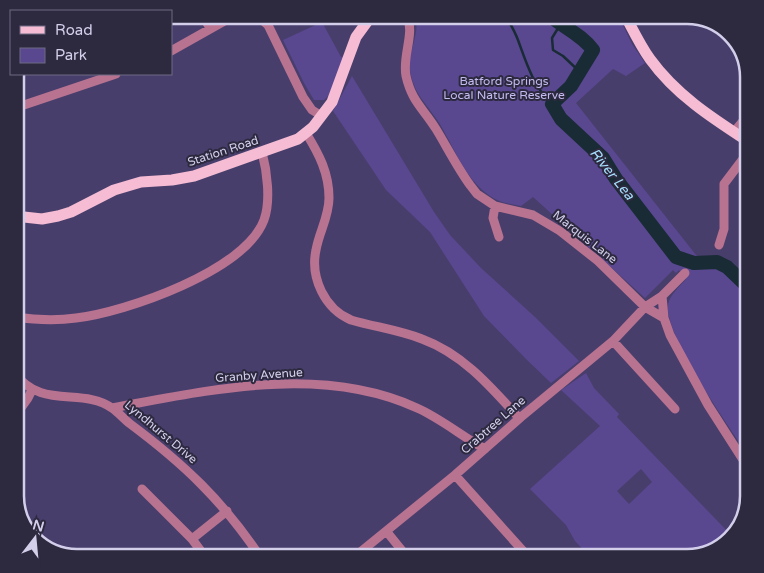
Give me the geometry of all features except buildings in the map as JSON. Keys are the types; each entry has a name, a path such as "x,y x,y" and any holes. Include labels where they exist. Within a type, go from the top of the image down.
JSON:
{"main road":[{"name":"Station Road","path":"24,217 42,219 58,216 71,212 114,190 141,182 194,176 290,142 306,133 332,102 356,37 365,24"},
{"path":"630,24 648,57 672,85 692,104 740,136"}],"street":[{"path":"208,24 210,28"},
{"path":"172,50 218,24"},
{"path":"267,24 304,97 312,110 322,116"},
{"name":"Marquis Lane","path":"409,24 410,34 405,62 406,74 414,99 431,121 470,185 478,194 495,206 534,215 554,227 598,261 645,307 664,318"},
{"path":"24,105 113,75"},
{"path":"734,132 740,125"},
{"path":"306,133 325,168 328,183 328,212 316,250 315,260 316,275 320,289 330,304 342,316 351,320 423,339 453,355 483,378 520,418"},
{"path":"24,318 56,320 102,313 163,293 224,264 246,246 264,220 267,203 267,180 262,152"},
{"path":"719,245 724,229 724,184 740,162"},
{"path":"495,206 493,218 499,237"},
{"name":"Crabtree Lane","path":"365,549 456,475 520,418 613,341 645,307 662,296 685,273"},
{"path":"662,296 664,318 670,335 704,399 740,455"},
{"path":"613,341 675,409"},
{"path":"24,384 32,390 24,404"},
{"name":"Granby Avenue","path":"112,408 250,386 324,385 364,392 406,403 432,416 485,449"},
{"name":"Lyndhurst Drive","path":"32,390 88,400 112,408 165,449 205,486 228,511 255,549"},
{"path":"456,475 521,549"},
{"path":"142,489 192,539 199,549"},
{"path":"192,539 228,511"},
{"path":"387,532 401,549"}],"green space":[{"path":"318,24 323,24 341,57 344,57 329,95 324,100 314,100 283,40"},
{"name":"Batford Springs Local Nature Reserve","path":"416,24 622,24 632,44 645,63 626,76 613,69 576,103 696,255 707,262 717,262 727,267 740,279 740,443 700,381 676,337 669,318 669,301 686,279 679,270 676,273 673,270 645,298 533,197 521,206 494,199 478,186 465,169 438,121 414,86 410,71 410,57"},
{"path":"352,76 434,212 450,235 481,268 535,317 579,361 551,383 484,316 430,232 386,190 333,111"},
{"path":"586,373 594,388 619,414 617,417 727,531 725,534 711,544 695,549 583,549 575,541 566,525 530,489 600,426 561,390","holes":["641,469 652,482 629,504 617,491"]}],"waterway":[{"path":"510,24 535,83 552,104"},
{"name":"River Lea","path":"561,24 578,35 593,50 571,86 552,104 561,119 603,158 616,179 676,257 694,263 717,262 727,267 740,279"},
{"path":"560,25 552,38 553,50 563,56 580,72"}]}
